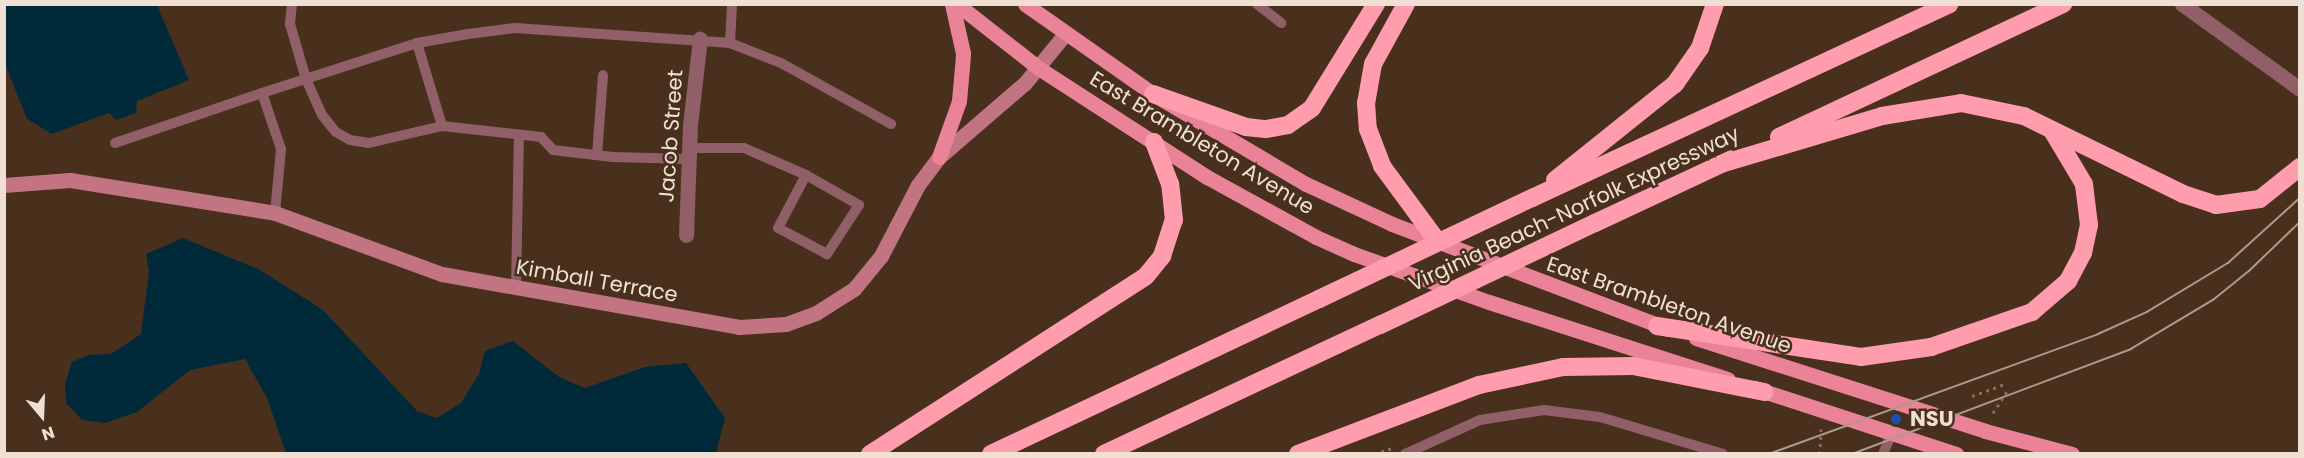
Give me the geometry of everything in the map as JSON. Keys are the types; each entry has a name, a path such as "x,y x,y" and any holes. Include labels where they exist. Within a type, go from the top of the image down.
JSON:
{"highway":[{"path":"1153,94 1246,127 1266,129 1288,125 1312,108 1376,4"},
{"path":"1406,4 1373,64 1366,103 1368,129 1382,166 1438,242"},
{"path":"1532,198 1675,84 1700,48 1715,4"},
{"name":"Virginia Beach-Norfolk Expressway","path":"992,453 1948,4"},
{"name":"Virginia Beach-Norfolk Expressway","path":"1104,453 2063,4"},
{"path":"1721,164 1882,116 1938,104 1995,107 2049,128 2195,200 2216,205 2260,199 2300,167"},
{"path":"1657,326 1861,357 1931,347 2032,312 2068,281 2083,253 2089,225 2081,177 2049,128"},
{"path":"870,453 1146,276 1162,256 1174,220 1170,184 1154,142"},
{"path":"1298,453 1479,385 1563,367 1633,366 1764,392"}],"main road":[{"path":"939,157 959,101 962,68 963,53 952,4"},
{"name":"East Brambleton Avenue","path":"957,4 1040,69 1154,142 1266,211 1354,254 1764,392 1956,453"},
{"name":"East Brambleton Avenue","path":"1025,4 1153,94 1306,184 1438,242 1657,326 1965,424 2072,453"}],"street":[{"path":"2182,4 2300,89"},
{"name":"Kimball Terrace","path":"4,184 70,180 274,213 442,274 739,327 786,324 816,313 854,289 881,256 901,216 939,157 1040,69 1065,34"},
{"name":"Jacob Street","path":"686,235 689,153 699,39"}],"lane":[{"path":"292,4 290,24 306,80 322,115 336,132 350,140 369,143 442,126 541,137 553,150 597,154 689,153 744,148 806,175 859,205 827,254 778,228 806,175"},
{"path":"1257,4 1281,23"},
{"path":"730,42 731,6"},
{"path":"115,143 417,43 515,28 730,42 781,63 891,124"},
{"path":"417,43 442,126"},
{"path":"597,154 603,75"},
{"path":"262,93 281,149 274,213"},
{"path":"516,288 519,135"},
{"path":"1405,453 1480,420 1544,410 1600,417 1723,453"},
{"path":"1883,453 1892,433"}],"path":[{"path":"1972,396 2004,384"},
{"path":"1993,412 2008,390"},
{"path":"1820,453 1821,429"}],"water":[{"path":"5,4 157,5 189,80 137,101 136,113 116,120 109,113 52,134 27,119 5,64"},
{"path":"183,238 260,270 323,310 417,411 437,418 461,403 479,374 485,351 513,341 559,377 585,388 645,367 686,363 725,418 716,453 286,453 267,398 245,359 190,370 137,412 105,423 82,420 66,403 65,384 72,362 88,355 111,354 141,334 149,272 146,254"}],"tram line":[{"path":"1769,454 2098,334 2147,312 2228,263 2300,198"},
{"path":"1852,454 2131,349 2213,300 2249,271 2300,222"}],"place":[{"name":"NSU","path":"1896,419"}]}
